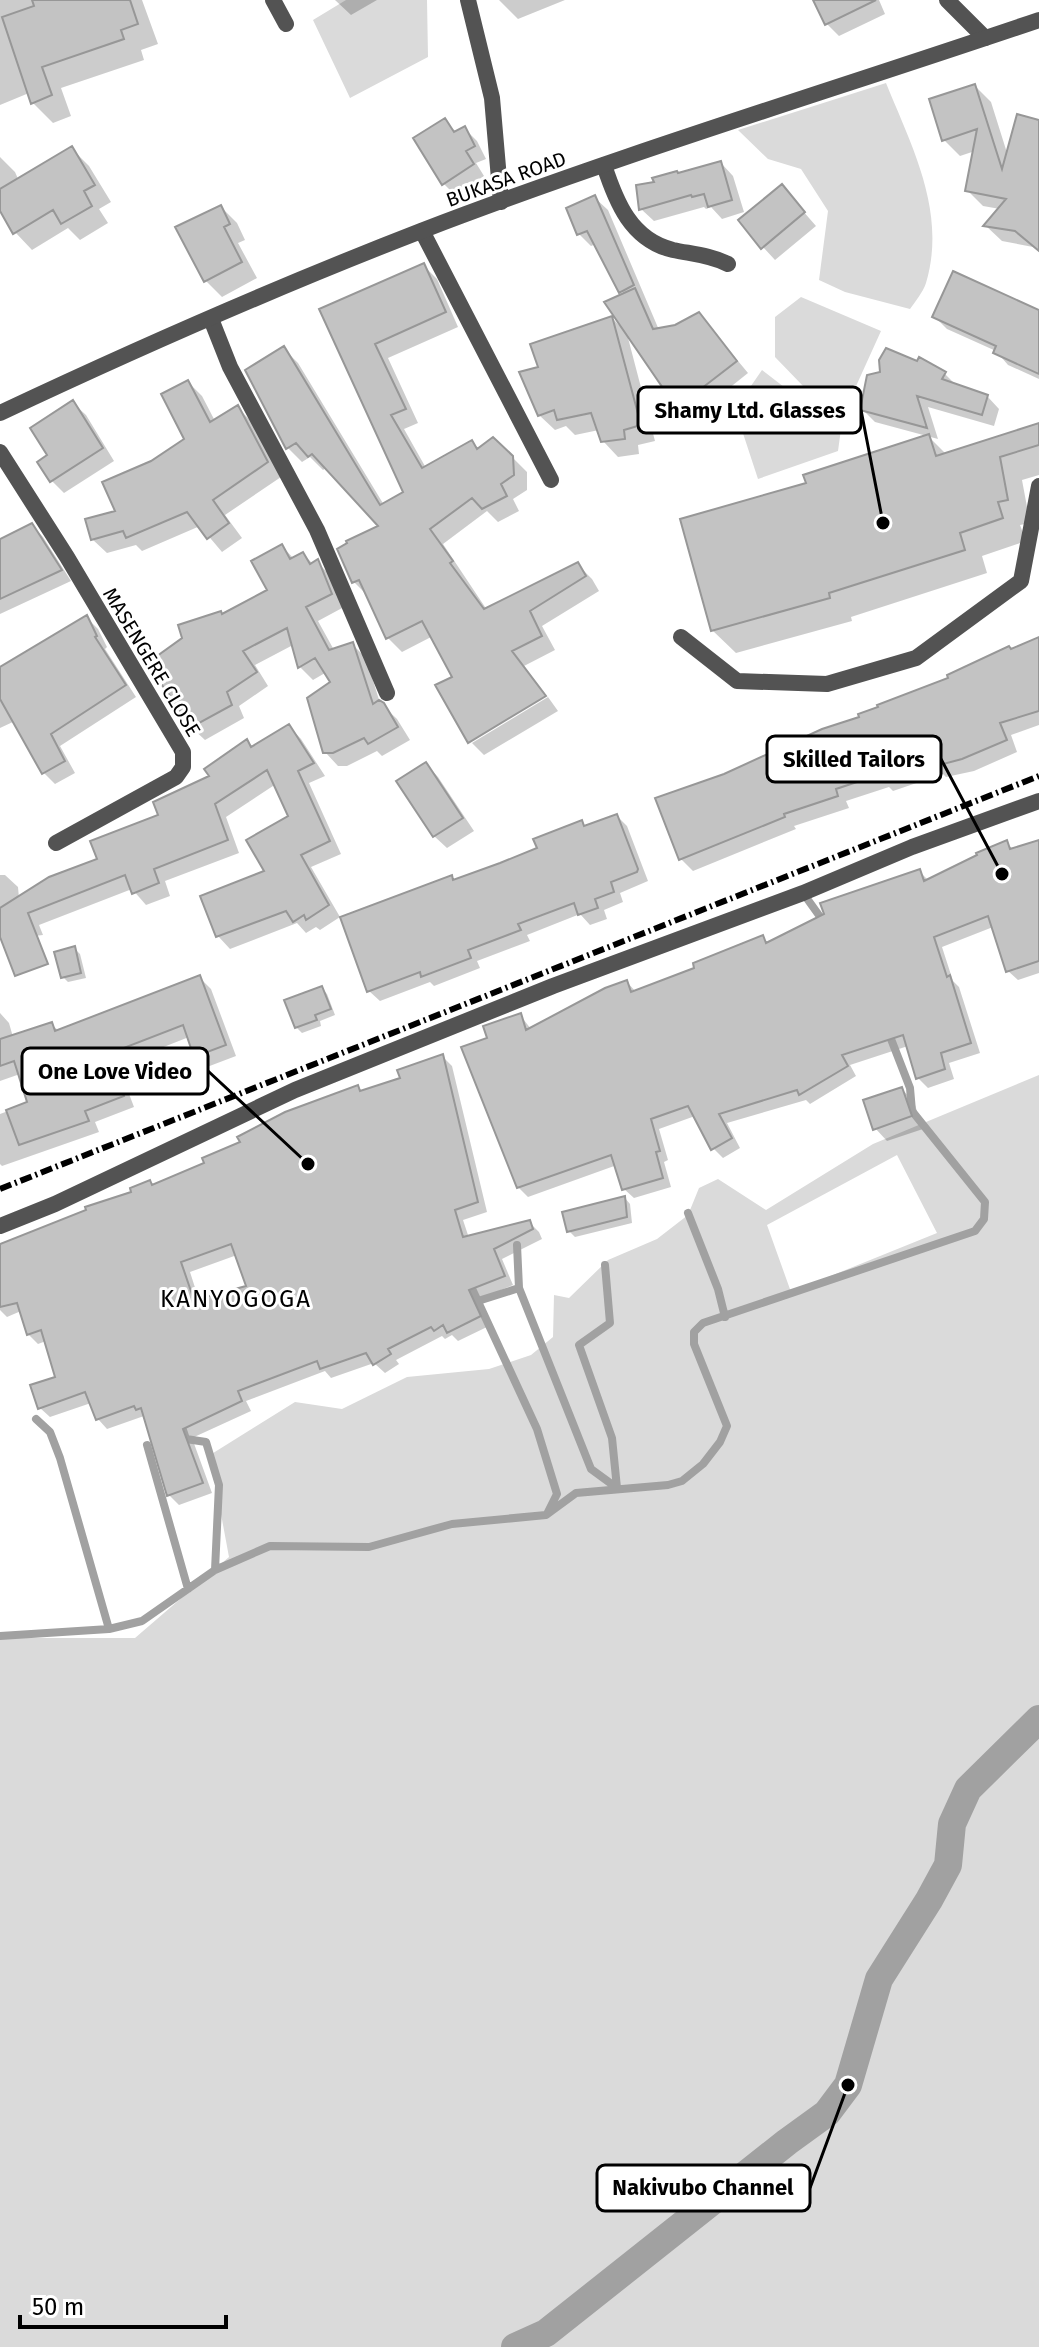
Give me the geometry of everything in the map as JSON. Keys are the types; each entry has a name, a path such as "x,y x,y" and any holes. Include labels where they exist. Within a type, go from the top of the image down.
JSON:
{"street":[{"path":"273,0 286,24"},
{"path":"468,0 492,98 501,202"},
{"path":"947,0 985,38"},
{"name":"BUKASA ROAD","path":"0,413 106,362 422,231 604,165 1039,20"},
{"path":"604,165 614,198 642,235 656,245 707,255 728,264"},
{"path":"422,231 551,480"},
{"path":"211,319 230,367 317,530 387,693"},
{"name":"MASENGERE CLOSE","path":"0,452 67,557 185,760 176,777 56,843"},
{"path":"681,637 737,681 827,684 916,658 1021,581 1039,486"},
{"path":"0,1226 55,1204 295,1090 568,981 803,893 912,847 1039,801"}],"shaded area":[{"path":"346,0 427,0 428,57 350,98 313,20"},
{"path":"886,83 924,180 932,231 926,283 910,309 845,292 819,280 828,211 801,169 768,159 738,130"},
{"path":"801,297 881,331 852,395 804,387 775,357 775,317"},
{"path":"762,370 797,397 844,407 838,451 758,479 735,409"},
{"path":"1039,1075 1039,2347 0,2347 0,1638 135,1638 229,1557 210,1455 295,1402 342,1409 407,1377 489,1369 531,1355 553,1337 554,1295 569,1298 608,1260 657,1239 688,1215 699,1188 718,1179 766,1210 873,1144","holes":["897,1155 937,1233 791,1292 767,1225"]}],"building":[{"path":"32,0 130,0 138,24 121,30 124,39 42,67 52,95 31,104 2,17 34,6"},
{"path":"813,0 876,0 825,25"},
{"path":"975,84 1002,169 1017,114 1039,120 1039,251 1015,231 983,226 1006,199 965,191 977,129 942,141 929,99"},
{"path":"445,118 454,132 465,126 475,146 466,151 474,164 442,185 413,138"},
{"path":"72,146 95,185 84,191 92,206 61,224 53,210 13,234 0,211 0,189"},
{"path":"721,161 732,200 708,207 704,194 691,195 639,210 636,185"},
{"path":"782,184 805,212 761,249 738,220"},
{"path":"595,195 634,285 619,293 587,231 577,235 566,208"},
{"path":"221,205 230,224 224,227 242,262 204,282 175,227"},
{"path":"424,263 446,312 375,344 406,409 391,415 422,468 472,440 477,449 493,437 513,456 514,475 501,484 507,496 482,509 472,498 430,529 453,561 450,563 484,609 578,562 586,576 530,611 542,636 512,651 546,696 468,743 435,685 452,677 422,621 386,639 359,580 352,583 337,549 346,541 378,526 312,454 308,457 296,443 286,449 245,370 284,346 380,505 403,492 319,309"},
{"path":"953,271 1039,310 1039,374 993,353 996,346 932,317"},
{"path":"635,288 653,329 675,325 699,312 737,361 702,388 705,391 678,410 604,302"},
{"path":"612,316 641,425 624,430 625,439 601,442 591,413 557,420 554,410 538,416 519,372 538,367 530,344"},
{"path":"886,348 917,361 919,357 946,372 942,379 988,395 982,415 917,396 927,428 860,410 867,375 880,372 879,360"},
{"path":"188,380 210,422 238,405 268,462 213,500 229,523 207,539 187,512 126,538 123,531 91,540 85,519 115,511 102,482 151,461 184,439 161,394"},
{"path":"73,400 103,448 50,482 37,462 47,455 30,428"},
{"path":"1039,423 1039,445 1000,457 1008,500 998,502 1003,518 960,533 965,550 829,593 830,598 711,631 680,519 806,483 803,475 929,434 936,456"},
{"path":"32,523 62,570 0,599 0,539"},
{"path":"282,544 290,559 303,552 310,564 318,559 332,594 306,607 329,650 353,642 373,704 379,700 384,703 398,727 368,744 364,738 333,753 323,753 307,698 330,682 315,658 298,668 287,628 243,651 257,672 227,692 232,705 190,728 146,664 182,638 178,625 221,611 222,614 267,590 251,561"},
{"path":"87,615 95,637 126,685 51,734 65,761 42,774 0,699 0,667"},
{"path":"1039,637 1039,711 1000,723 1007,740 962,759 932,767 932,763 880,780 878,775 836,789 838,796 784,814 785,817 679,860 655,798 724,774 822,729 859,717 858,714 877,705 948,678 947,675 1009,646 1011,649"},
{"path":"289,724 314,763 298,771 330,841 301,855 329,905 306,920 304,915 293,922 286,911 216,937 200,896 264,871 246,840 288,816 267,770 215,804 228,840 154,869 159,883 132,894 125,875 28,913 48,964 15,976 0,937 0,908 49,877 97,859 90,841 158,815 153,802 209,776 204,769 247,739 251,747"},
{"path":"426,762 463,818 433,837 396,781"},
{"path":"617,814 638,869 611,882 614,892 595,899 598,908 578,915 574,903 518,924 521,930 468,950 471,958 421,977 420,972 367,992 340,917 452,875 453,880 500,863 537,848 533,839 582,820 584,826"},
{"path":"1007,840 1010,849 1039,840 1039,961 1006,972 988,916 934,937 947,977 950,975 971,1043 941,1053 945,1069 916,1079 903,1035 842,1055 848,1066 799,1095 797,1090 719,1114 732,1138 711,1150 688,1106 651,1119 660,1151 656,1152 663,1178 622,1190 611,1155 517,1188 461,1047 487,1038 483,1026 521,1013 526,1030 605,988 627,980 631,992 694,968 693,963 763,935 766,943 824,914 820,903 920,869 924,881"},
{"path":"75,946 81,973 61,978 54,952"},
{"path":"200,975 226,1045 194,1057 183,1025 108,1054 124,1096 85,1111 89,1121 19,1145 6,1110 27,1102 14,1061 0,1066 0,1039 52,1022 55,1031"},
{"path":"322,986 331,1009 315,1015 317,1020 295,1028 284,1000"},
{"path":"443,1054 478,1202 455,1210 463,1237 530,1220 533,1229 494,1249 505,1276 469,1290 481,1316 447,1333 443,1325 434,1331 431,1327 388,1349 391,1354 373,1365 366,1353 320,1369 317,1361 238,1391 242,1401 183,1429 203,1483 167,1496 141,1408 136,1410 134,1406 96,1420 85,1392 38,1409 30,1385 55,1377 41,1330 27,1335 17,1303 0,1307 0,1244 86,1210 85,1207 131,1192 130,1188 150,1180 152,1185 204,1163 202,1158 240,1142 237,1137 285,1112 358,1085 360,1091 400,1078 397,1070","holes":["231,1244 246,1286 194,1300 181,1262"]},
{"path":"902,1087 912,1116 873,1130 863,1100"},
{"path":"625,1196 627,1217 567,1232 562,1212"}],"waterway":[{"path":"803,893 826,925"},
{"path":"0,1636 109,1629 142,1621 215,1570 270,1546 369,1547 452,1524 546,1515 576,1493 682,1481 703,1464 720,1442 727,1426 694,1344 694,1332 703,1323 975,1231 984,1219 985,1202 912,1111 910,1088 889,1029"},
{"path":"688,1213 718,1289 725,1317"},
{"path":"517,1245 519,1288 591,1469 617,1488"},
{"path":"605,1265 610,1323 579,1345 612,1438 617,1488"},
{"path":"468,1280 537,1429 557,1494 547,1514"},
{"path":"478,1301 519,1288"},
{"path":"36,1419 50,1432 60,1458 109,1629"},
{"path":"183,1430 186,1439 206,1442 219,1485 215,1570"},
{"path":"147,1445 188,1589"},
{"path":"515,2347 546,2333 827,2113 848,2085 879,1979 948,1865 952,1824 968,1789 1039,1719"}],"railway":[{"path":"0,1189 1039,776"}],"place":[{"name":"Shamy Ltd. Glasses","path":"883,523"},
{"name":"Skilled Tailors","path":"1002,874"},
{"name":"One Love Video","path":"308,1164"},
{"name":"Nakivubo Channel","path":"848,2085"}],"district":[{"name":"KANYOGOGA","path":"236,1299"}]}
